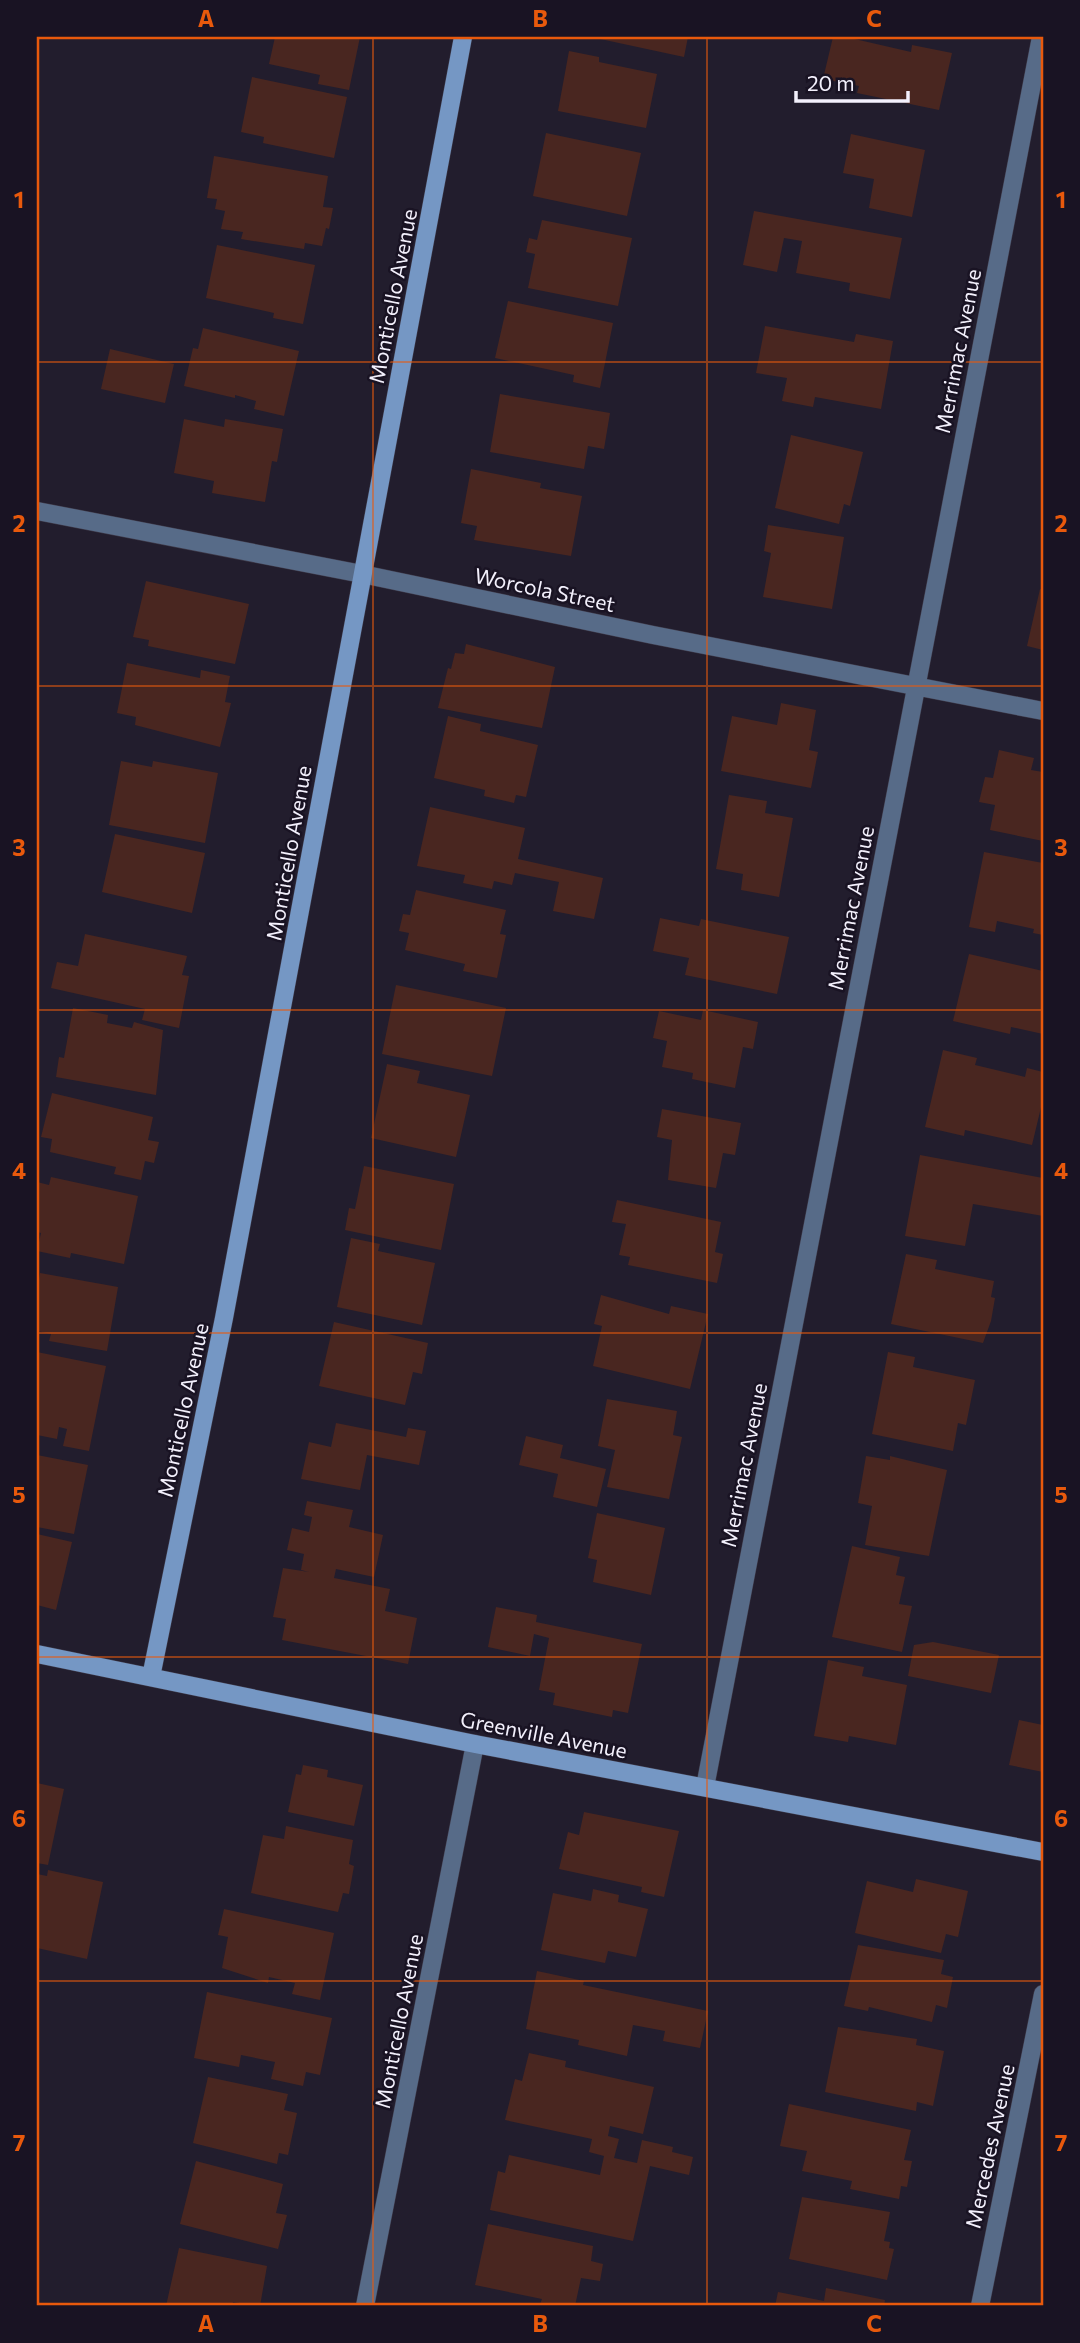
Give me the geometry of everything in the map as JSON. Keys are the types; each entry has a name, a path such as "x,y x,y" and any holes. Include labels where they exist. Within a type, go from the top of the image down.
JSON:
{"street":[{"name":"Monticello Avenue","path":"151,1677 225,1318 463,37"},
{"name":"Merrimac Avenue","path":"705,1787 1041,37"},
{"name":"Worcola Street","path":"37,511 1043,711"},
{"name":"Greenville Avenue","path":"37,1654 475,1744 1043,1852"},
{"name":"Monticello Avenue","path":"365,2306 475,1744"},
{"name":"Mercedes Avenue","path":"979,2306 1043,1994"}],"building":[{"path":"275,37 360,37 349,90 318,84 320,75 269,64"},
{"path":"591,37 688,37 684,57"},
{"path":"833,37 846,37 911,52 912,45 952,53 939,110 857,93 859,86 823,79"},
{"path":"569,51 599,57 599,62 657,74 646,128 558,111"},
{"path":"252,77 347,97 334,158 263,143 264,137 241,132"},
{"path":"546,133 641,153 627,216 533,196"},
{"path":"851,134 925,150 912,217 869,208 874,179 843,173"},
{"path":"214,156 328,176 323,207 333,208 322,246 305,243 304,249 241,239 243,232 221,229 225,211 215,209 217,199 207,198"},
{"path":"754,211 902,238 890,299 849,291 850,283 796,273 802,241 784,238 777,272 743,265"},
{"path":"542,220 632,238 618,306 528,288 535,254 526,252 529,238 537,240"},
{"path":"217,245 315,265 303,324 273,318 274,313 206,298"},
{"path":"508,301 613,323 600,388 573,382 574,375 495,358"},
{"path":"765,326 854,342 856,334 893,341 881,409 815,397 813,407 782,401 787,378 756,373"},
{"path":"203,328 299,351 284,416 254,409 256,401 184,386 193,348 198,349"},
{"path":"110,349 174,364 165,403 101,389"},
{"path":"500,394 610,413 604,449 588,446 584,469 490,452"},
{"path":"184,419 224,427 225,419 283,429 277,462 272,461 265,502 212,493 214,481 174,473"},
{"path":"791,435 863,452 850,506 844,504 839,524 775,508"},
{"path":"471,469 541,483 540,488 582,496 571,556 474,540 477,526 461,523"},
{"path":"768,525 844,537 832,609 763,597 771,553 764,551"},
{"path":"146,581 249,604 235,664 148,646 149,640 133,637"},
{"path":"1040,589 1043,590 1043,650 1027,646"},
{"path":"466,644 555,667 542,728 438,708 448,668 451,669 455,653 464,654"},
{"path":"127,663 200,678 201,670 230,676 225,702 231,703 220,747 135,725 136,717 117,713"},
{"path":"781,703 816,710 809,750 818,752 811,788 721,771 732,716 777,725"},
{"path":"448,716 481,724 480,731 538,745 526,797 516,795 514,803 484,796 485,790 434,778"},
{"path":"999,750 1034,758 1031,770 1043,772 1043,841 990,830 995,805 979,802 985,777 993,778"},
{"path":"121,761 152,767 153,761 218,773 205,843 109,825"},
{"path":"729,795 767,801 765,813 793,818 779,897 741,890 743,874 716,869"},
{"path":"430,807 525,828 518,859 603,878 594,919 553,911 559,882 515,873 512,885 494,881 492,889 463,883 465,875 417,866"},
{"path":"115,834 205,853 192,913 102,892"},
{"path":"984,852 1043,863 1043,935 1033,933 1034,929 997,921 995,932 969,927"},
{"path":"416,890 506,910 500,934 506,935 497,978 463,971 465,964 405,950 409,933 399,931 403,914 410,915"},
{"path":"660,918 699,926 701,919 789,937 777,994 685,975 689,958 653,951"},
{"path":"85,934 187,956 182,975 189,976 179,1028 142,1020 145,1009 51,988 57,962 78,966"},
{"path":"969,954 1043,971 1043,1034 1011,1027 1010,1034 953,1021"},
{"path":"396,985 506,1008 492,1076 382,1054"},
{"path":"73,1008 108,1015 107,1023 132,1028 134,1022 163,1030 156,1095 56,1077 59,1057 64,1058"},
{"path":"703,1010 758,1022 753,1049 743,1047 735,1088 692,1079 693,1073 662,1067 667,1041 653,1038 659,1011 701,1020"},
{"path":"943,1050 977,1058 975,1065 1025,1077 1027,1068 1043,1072 1043,1099 1032,1145 965,1130 964,1136 925,1127"},
{"path":"387,1064 420,1071 417,1083 470,1095 456,1157 371,1138"},
{"path":"52,1093 153,1117 148,1140 159,1142 154,1163 145,1161 141,1180 114,1174 116,1167 50,1152 52,1139 41,1137"},
{"path":"662,1109 741,1123 735,1155 723,1153 716,1188 668,1180 672,1140 657,1137"},
{"path":"920,1155 1043,1178 1043,1216 973,1204 965,1246 905,1236"},
{"path":"364,1166 454,1184 441,1250 345,1230 349,1208 355,1209"},
{"path":"51,1177 138,1196 124,1264 71,1253 70,1258 37,1251 41,1233 37,1232 37,1182 49,1185"},
{"path":"617,1200 721,1222 715,1252 723,1254 717,1283 628,1265 630,1257 619,1255 626,1224 612,1222"},
{"path":"351,1238 380,1244 378,1251 435,1263 422,1325 337,1307"},
{"path":"906,1254 937,1260 935,1269 994,1281 991,1297 995,1298 991,1321 983,1343 891,1324"},
{"path":"40,1273 118,1287 107,1351 49,1341 51,1334 37,1331"},
{"path":"601,1295 669,1314 671,1306 708,1314 690,1389 593,1366 602,1326 594,1324"},
{"path":"334,1322 428,1343 422,1374 413,1372 405,1405 319,1386"},
{"path":"37,1352 106,1366 89,1451 63,1446 67,1429 59,1427 57,1439 37,1435"},
{"path":"888,1352 915,1357 913,1367 975,1380 966,1425 958,1423 953,1451 872,1434"},
{"path":"607,1399 677,1411 673,1435 682,1437 669,1499 607,1487 615,1450 598,1446"},
{"path":"336,1423 406,1437 408,1428 426,1431 419,1465 367,1455 360,1490 301,1479 309,1442 331,1447"},
{"path":"526,1436 563,1445 560,1458 606,1469 597,1507 553,1497 558,1474 519,1465"},
{"path":"37,1455 88,1465 74,1534 37,1527"},
{"path":"866,1456 890,1460 890,1456 947,1470 929,1556 865,1545 872,1506 858,1503"},
{"path":"307,1501 353,1510 349,1527 383,1535 374,1577 336,1569 334,1578 390,1589 385,1611 417,1618 408,1664 282,1640 286,1619 273,1617 283,1568 309,1572 301,1570 304,1554 287,1550 292,1528 309,1532 312,1517 304,1515"},
{"path":"597,1513 665,1528 651,1595 593,1582 597,1560 588,1558"},
{"path":"37,1534 72,1542 56,1610 37,1605"},
{"path":"852,1546 900,1557 896,1575 905,1577 899,1604 912,1606 902,1652 832,1637"},
{"path":"496,1607 537,1615 536,1622 642,1644 628,1713 613,1710 612,1717 553,1705 555,1693 539,1690 549,1638 534,1634 530,1656 488,1647"},
{"path":"933,1642 999,1655 991,1693 908,1676 914,1645"},
{"path":"828,1660 864,1667 862,1676 907,1685 896,1745 849,1736 848,1742 814,1736"},
{"path":"1019,1720 1043,1725 1043,1772 1009,1765"},
{"path":"303,1765 328,1770 327,1777 363,1785 354,1826 288,1812 296,1774 301,1775"},
{"path":"37,1783 64,1789 48,1865 37,1863"},
{"path":"584,1812 679,1831 664,1897 641,1892 642,1887 559,1869 568,1832 579,1835"},
{"path":"286,1826 353,1840 349,1864 354,1866 349,1894 343,1893 338,1912 251,1893 263,1835 284,1839"},
{"path":"48,1870 103,1882 87,1959 37,1948 37,1874 47,1876"},
{"path":"916,1879 968,1891 958,1937 946,1934 941,1953 855,1933 867,1881 913,1892"},
{"path":"593,1889 619,1895 618,1902 648,1909 636,1957 608,1951 605,1963 541,1950 553,1893 591,1901"},
{"path":"224,1909 334,1933 320,2000 292,1994 295,1983 269,1977 268,1983 222,1968 228,1937 218,1935"},
{"path":"858,1945 944,1960 941,1974 953,1977 947,2008 936,2005 932,2022 869,2007 868,2011 844,2006"},
{"path":"537,1971 584,1981 583,1985 708,2011 700,2048 663,2041 665,2031 633,2025 627,2056 578,2045 579,2040 526,2029"},
{"path":"207,1992 332,2018 320,2075 306,2072 303,2086 271,2079 275,2062 241,2055 239,2067 194,2058"},
{"path":"838,2027 917,2039 916,2045 944,2051 933,2106 917,2102 916,2111 825,2092"},
{"path":"529,2053 566,2061 565,2067 654,2087 643,2134 610,2126 608,2136 619,2139 614,2158 637,2163 642,2140 673,2147 672,2152 693,2157 689,2175 650,2166 633,2241 490,2210 498,2171 505,2173 509,2155 600,2175 604,2156 589,2152 592,2139 505,2120 515,2079 522,2081"},
{"path":"208,2077 288,2094 284,2110 297,2113 288,2155 279,2153 277,2164 193,2143"},
{"path":"789,2104 911,2130 904,2160 912,2161 907,2187 901,2186 899,2199 850,2189 852,2181 802,2171 807,2151 780,2146"},
{"path":"196,2161 283,2184 276,2213 287,2215 278,2249 180,2224"},
{"path":"802,2197 890,2212 884,2241 890,2242 889,2248 894,2249 887,2280 789,2259"},
{"path":"488,2224 593,2246 591,2261 603,2264 600,2281 581,2278 575,2306 540,2304 542,2299 475,2285"},
{"path":"179,2248 267,2266 260,2306 233,2302 232,2306 166,2306"},
{"path":"826,2288 885,2300 884,2306 775,2306 778,2292 824,2301"}]}
